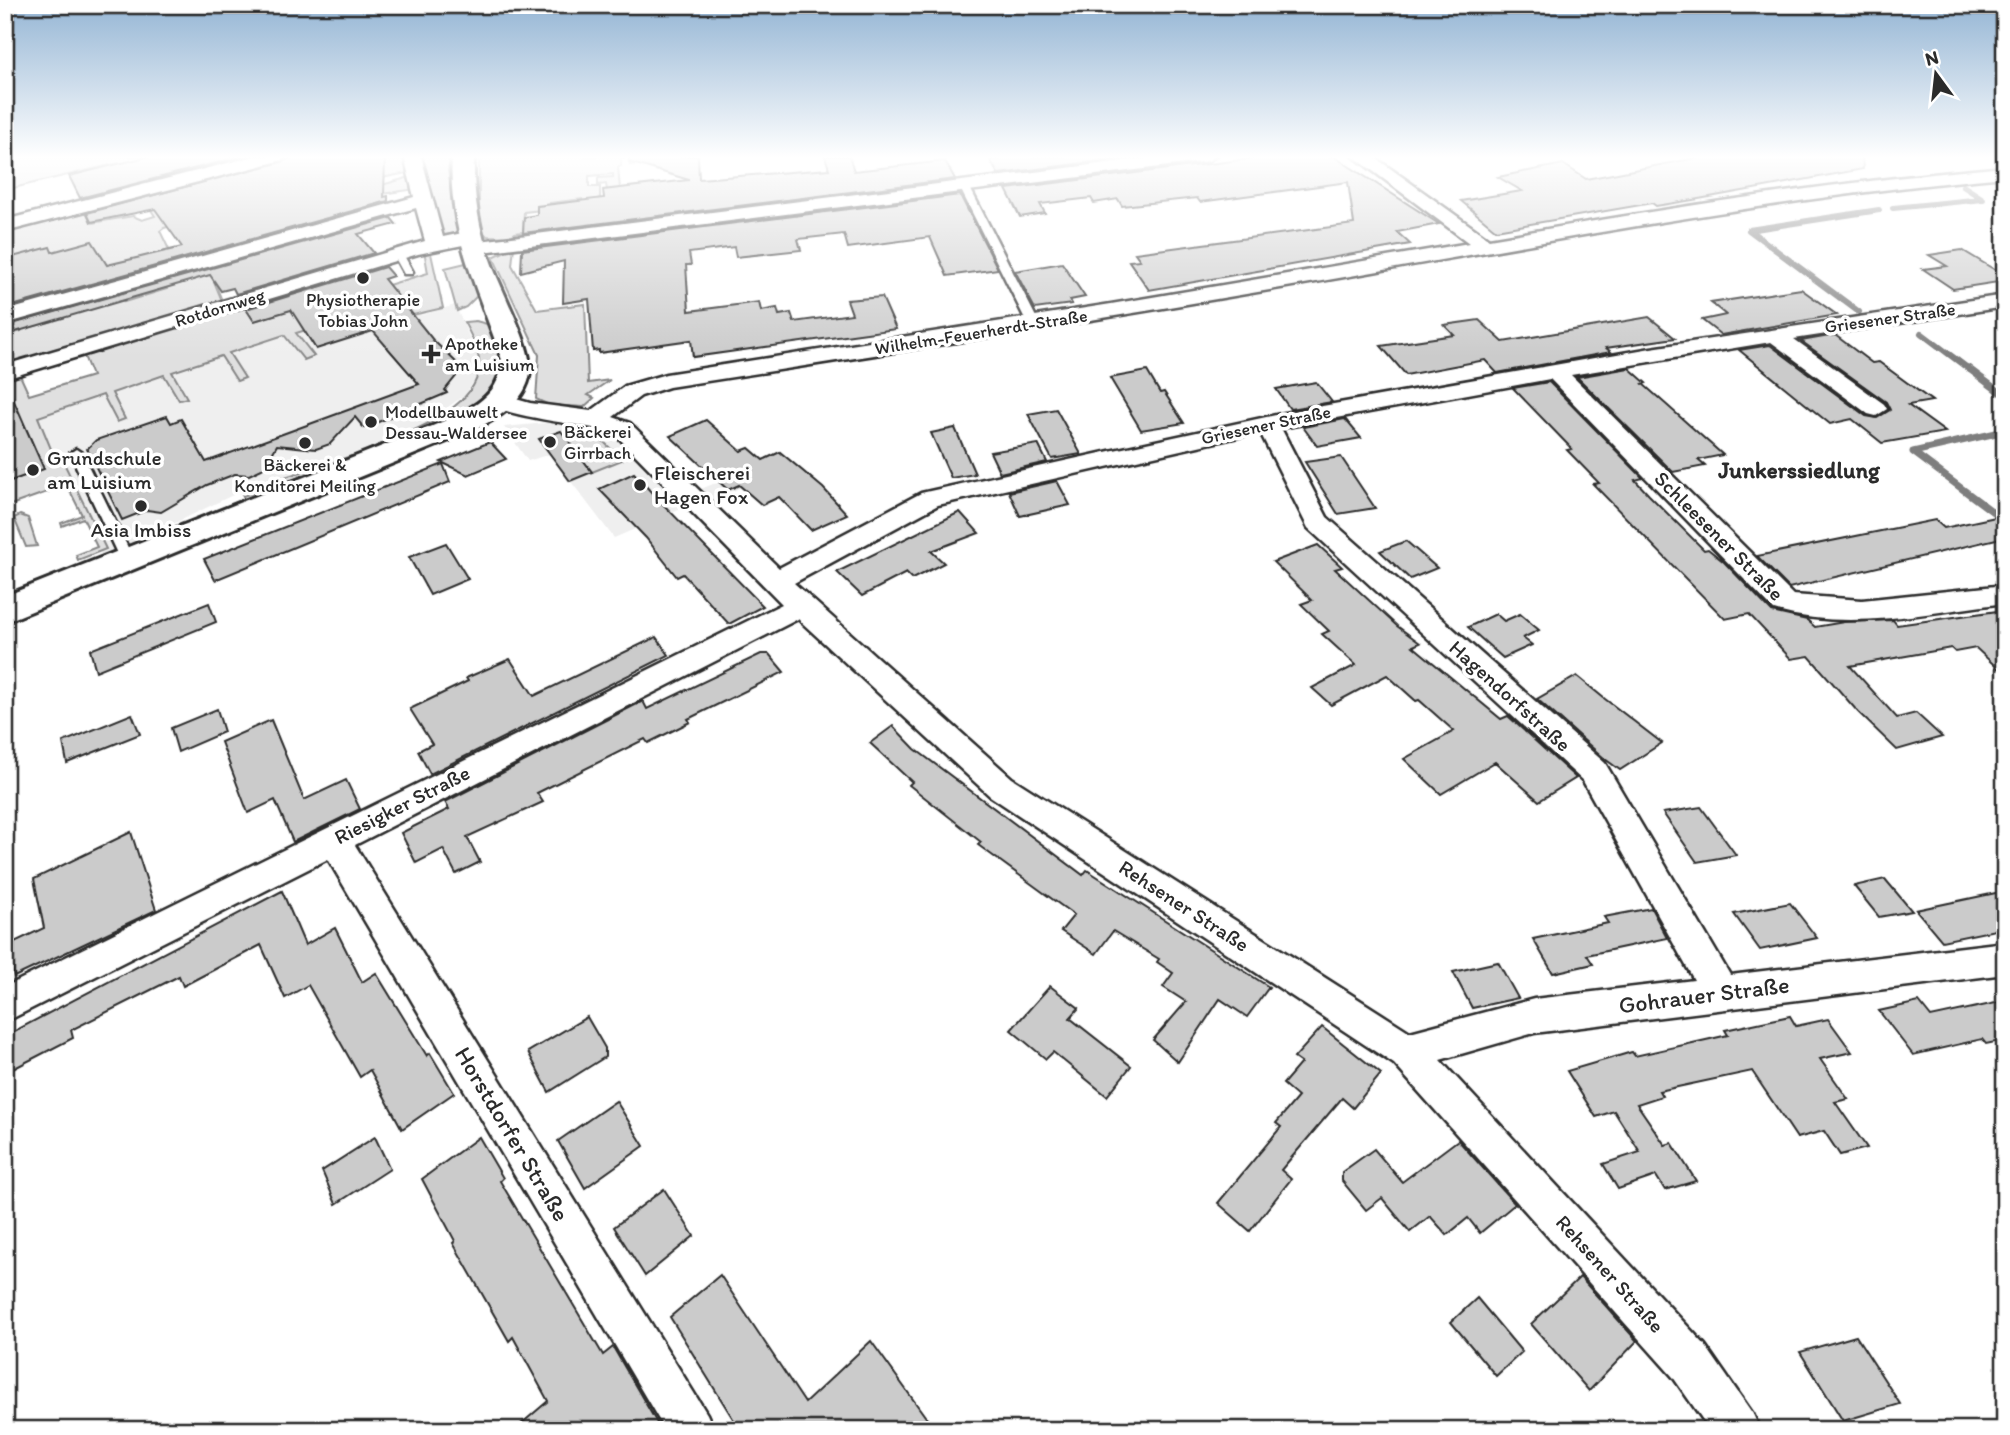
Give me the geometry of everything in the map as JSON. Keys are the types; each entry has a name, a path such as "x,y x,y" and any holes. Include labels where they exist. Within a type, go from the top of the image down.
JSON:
{"main road":[{"path":"5,610 441,433 498,401 512,386 517,368 473,242 469,223"}],"street":[{"path":"5,318 342,223"},
{"path":"430,223 435,244"},
{"name":"Rotdornweg","path":"5,372 403,263 435,244 640,223"},
{"path":"1454,223 1486,246"},
{"name":"Wilhelm-Feuerherdt-Straße","path":"596,419 633,391 666,381 1034,325 1624,223"},
{"name":"Griesener Straße","path":"777,581 930,499 1267,424 1555,371 2005,301"},
{"name":"Griesener Straße","path":"1775,335 1876,409"},
{"name":"Schleesener Straße","path":"1555,371 1784,603 1805,611 1840,611 2005,594"},
{"path":"498,401 528,411 596,419"},
{"name":"Rehsener Straße","path":"596,419 622,428 801,606 1001,787 1407,1051 1689,1361 1737,1430"},
{"name":"Hagendorfstraße","path":"1267,424 1317,522 1594,772 1721,993"},
{"name":"Riesigker Straße","path":"5,1006 801,606"},
{"name":"Horstdorfer Straße","path":"334,839 691,1430"},
{"name":"Gohrauer Straße","path":"1407,1051 1534,1016 2005,958"}],"lane":[{"path":"983,223 1034,325"},
{"path":"76,453 128,562"}],"shaded area":[{"path":"33,223 183,223 160,231 177,266 102,288 83,262 5,282 5,245 13,242 8,228"},
{"path":"227,223 281,223 265,232 271,240 188,264 185,258"},
{"path":"436,223 458,223 460,232 440,236"},
{"path":"479,223 523,223 523,229 549,229 515,233 510,237 487,236 479,228"},
{"path":"514,247 512,265 537,310 585,304 588,383 610,380 588,395 594,398 584,407 549,405 536,399 539,355 493,257"},
{"path":"430,249 443,308 413,315 402,301 296,333 314,356 304,360 284,335 229,353 245,378 237,381 221,356 172,372 187,398 179,400 164,375 112,393 125,419 117,422 103,395 38,417 53,454 59,453 106,549 78,560 76,555 97,547 83,518 62,526 61,523 82,515 67,485 5,507 5,483 43,469 18,409 5,413 5,377 19,373 29,395 92,376 84,356 92,354 91,350 273,295 275,299 246,308 254,321 302,306 294,294 300,292 297,287 315,282 322,290 352,296 428,273 424,250"},
{"path":"470,262 477,296 466,307 457,311 445,268"},
{"path":"211,264 220,276 213,279 223,303 5,369 5,336 21,331 16,318 23,316 28,328 53,321 48,308 69,303 73,314 107,304 103,294 117,289 124,302 167,289 160,277 171,274 178,284 206,275 200,266"},
{"path":"402,301 422,315 455,305 479,359 479,373 465,395 420,427 368,450 241,491 103,558 67,485 5,507 5,413 32,404 38,417 294,332"},
{"path":"464,322 487,324 499,351 498,373 486,393 467,409 443,423 370,453 368,450 415,430 448,411 472,388 478,374 479,360"},
{"path":"566,421 603,431 620,443 675,500 739,473 749,483 701,508 695,503 614,538 550,454 528,461 504,427"},
{"path":"564,434 598,436 622,460 592,472"},
{"path":"351,456 355,459 243,496 241,491"},
{"path":"20,515 28,518 37,546 26,547 14,518"}],"building":[{"path":"165,223 309,223 5,308 5,259 50,247 52,252 92,241 107,265 182,247"},
{"path":"373,223 396,224 358,234 374,253 236,294 233,288 221,291 210,275 5,335 5,326"},
{"path":"524,223 603,223 523,233"},
{"path":"737,223 974,223 998,269 947,276 930,237 848,248 844,234 798,239 801,250 736,257 734,247 689,253 691,265 686,265 689,311 759,302 761,311 777,308 779,315 791,313 794,322 852,314 847,300 882,297 896,329 693,357 691,340 599,353 599,350 593,351 589,299 563,303 564,261 521,272 522,250"},
{"path":"1488,223 1537,223 1496,230"},
{"path":"1354,224 1439,224 1397,232 1410,244 1149,290 1129,261 1140,260 1135,253"},
{"path":"1962,250 2005,276 2005,281 1953,289 1923,269 1947,266 1929,255"},
{"path":"1062,263 1085,297 1070,300 1072,304 1035,309 1015,271"},
{"path":"385,267 393,276 384,279 433,340 457,363 452,370 457,375 445,390 447,393 364,428 355,417 330,444 316,449 277,445 272,454 273,459 262,469 249,475 235,474 207,485 161,512 147,510 122,520 87,449 96,440 167,416 171,423 181,419 206,462 419,384 373,331 316,349 291,310 254,321 246,309"},
{"path":"1801,289 1837,315 1721,335 1702,320 1726,315 1711,303"},
{"path":"1649,317 1675,338 1606,348 1611,352 1497,373 1485,360 1406,375 1381,346 1454,335 1444,325 1479,320 1503,342"},
{"path":"1835,335 1872,363 1879,362 1932,401 1908,405 1945,432 1882,443 1852,419 1830,424 1739,350 1770,345 1866,416 1877,418 1890,410 1886,402 1801,341"},
{"path":"1629,368 1646,383 1643,384 1723,455 1698,460 1705,466 1673,472 1577,377"},
{"path":"1147,371 1160,393 1164,392 1184,423 1141,430 1110,378"},
{"path":"5,381 44,469 5,483"},
{"path":"1316,382 1332,402 1290,409 1276,389"},
{"path":"1549,382 1643,478 1635,480 1649,495 1704,550 1708,549 1724,562 1772,612 1807,620 1815,627 1844,622 1893,620 1897,625 2005,610 2005,675 1976,648 1955,652 1951,648 1850,666 1897,718 1916,713 1942,737 1897,750 1858,712 1809,656 1791,659 1749,614 1725,619 1593,484 1599,483 1567,450 1572,449 1513,388"},
{"path":"1056,409 1081,454 1052,459 1028,414"},
{"path":"1345,419 1361,438 1317,446 1303,427"},
{"path":"706,420 741,451 749,448 763,460 780,452 823,488 847,514 811,530 779,497 762,505 739,485 728,490 670,436"},
{"path":"955,428 975,474 951,478 931,433"},
{"path":"561,431 592,472 570,481 539,439"},
{"path":"490,442 506,459 468,475 441,462"},
{"path":"1038,444 1047,462 1000,473 990,452"},
{"path":"1341,457 1375,508 1338,514 1305,462"},
{"path":"443,464 450,482 215,580 204,559"},
{"path":"634,473 763,606 729,624 683,574 677,577 646,538 599,489"},
{"path":"1057,481 1070,505 1020,516 1009,492"},
{"path":"960,512 979,533 931,551 944,563 912,579 906,573 862,596 837,572"},
{"path":"2005,515 2005,537 1789,588 1757,556 1935,520 1944,528"},
{"path":"1406,541 1437,568 1410,579 1380,551"},
{"path":"446,543 468,579 430,595 409,557"},
{"path":"1318,545 1342,567 1335,569 1397,626 1420,643 1413,646 1501,719 1508,716 1576,778 1539,801 1495,762 1441,794 1404,759 1454,731 1419,700 1416,701 1387,675 1331,705 1312,688 1356,665 1322,634 1329,631 1301,604 1312,600 1273,562"},
{"path":"209,603 216,622 96,671 90,650"},
{"path":"1496,614 1504,621 1520,614 1539,630 1523,638 1532,645 1503,658 1468,627"},
{"path":"656,637 669,655 430,774 418,751 432,744 410,709 468,681 466,678 510,659 534,696"},
{"path":"761,654 769,654 784,672 688,719 690,722 648,743 645,739 537,793 543,802 467,837 480,862 456,874 443,849 416,863 401,833 449,809 445,802 643,701 647,709"},
{"path":"1577,676 1662,743 1620,770 1605,759 1537,699"},
{"path":"217,709 224,732 178,752 171,728"},
{"path":"132,714 140,734 67,763 63,742"},
{"path":"271,720 304,800 346,780 360,809 293,842 275,800 248,813 221,742"},
{"path":"893,726 915,749 1083,875 1087,870 1269,987 1247,1017 1220,999 1178,1062 1153,1040 1186,1002 1163,987 1173,973 1157,962 1159,959 1113,931 1096,954 1061,931 1074,915 978,845 981,842 909,785 912,782 870,743"},
{"path":"1701,807 1736,855 1697,862 1663,813"},
{"path":"131,832 156,910 14,977 8,945 44,928 34,879"},
{"path":"1885,879 1912,911 1879,917 1854,886"},
{"path":"282,891 305,945 335,928 362,982 376,973 427,1056 430,1053 454,1093 402,1129 370,1070 360,1077 308,985 285,998 261,945 183,986 179,976 71,1030 73,1038 5,1073 5,1036"},
{"path":"2005,891 2005,928 1942,941 1916,910"},
{"path":"1790,903 1817,938 1760,950 1734,914"},
{"path":"1651,908 1667,938 1587,955 1593,964 1553,973 1533,939 1608,923 1604,917"},
{"path":"1498,962 1518,998 1472,1008 1453,972"},
{"path":"1050,986 1079,1008 1070,1018 1131,1066 1107,1096 1053,1052 1046,1059 1011,1030"},
{"path":"2005,1001 2005,1040 1986,1044 1982,1039 1913,1055 1879,1011 1919,1002 1931,1017"},
{"path":"1790,1016 1796,1026 1828,1019 1852,1052 1820,1059 1848,1099 1835,1102 1867,1148 1840,1155 1824,1131 1797,1138 1752,1071 1659,1091 1662,1096 1637,1104 1665,1145 1672,1143 1696,1181 1665,1190 1656,1176 1618,1189 1603,1164 1640,1152 1614,1111 1596,1117 1567,1071 1632,1052 1635,1056 1728,1035 1725,1030"},
{"path":"587,1017 605,1048 605,1057 549,1092 528,1052"},
{"path":"1322,1027 1381,1074 1353,1108 1342,1098 1281,1170 1291,1179 1250,1231 1218,1203 1281,1127 1276,1123 1298,1097 1283,1084 1301,1063 1294,1058"},
{"path":"616,1101 644,1146 585,1188 558,1141"},
{"path":"375,1137 390,1169 336,1204 322,1171"},
{"path":"479,1137 503,1178 500,1181 603,1355 613,1347 661,1430 514,1430 548,1401 513,1337 509,1341 453,1243 455,1241 422,1179"},
{"path":"1458,1140 1515,1204 1480,1233 1468,1218 1447,1235 1430,1216 1410,1232 1382,1198 1366,1210 1342,1181 1342,1172 1374,1149 1402,1182"},
{"path":"664,1189 694,1236 645,1276 614,1227"},
{"path":"720,1275 805,1403 871,1341 935,1430 740,1430 670,1317"},
{"path":"1580,1277 1637,1341 1589,1391 1531,1324"},
{"path":"1477,1298 1522,1352 1496,1376 1451,1322"},
{"path":"1856,1336 1900,1404 1843,1421 1800,1352"}],"waterway":[{"path":"1795,223 1749,230 1859,312"},
{"path":"1921,333 1970,370"},
{"path":"1968,368 2005,396"},
{"path":"2005,431 1913,452 2005,521"}],"place":[{"name":"Physiotherapie Tobias John","path":"363,278"},
{"name":"Apotheke am Luisium","path":"431,354"},
{"name":"Modellbauwelt Dessau-Waldersee","path":"371,422"},
{"name":"Bäckerei Girrbach","path":"550,442"},
{"name":"Bäckerei & Konditorei Meiling","path":"305,443"},
{"name":"Grundschule am Luisium","path":"33,470"},
{"name":"Fleischerei Hagen Fox","path":"640,485"},
{"name":"Asia Imbiss","path":"141,506"}],"district":[{"name":"Junkerssiedlung","path":"1799,470"}]}
